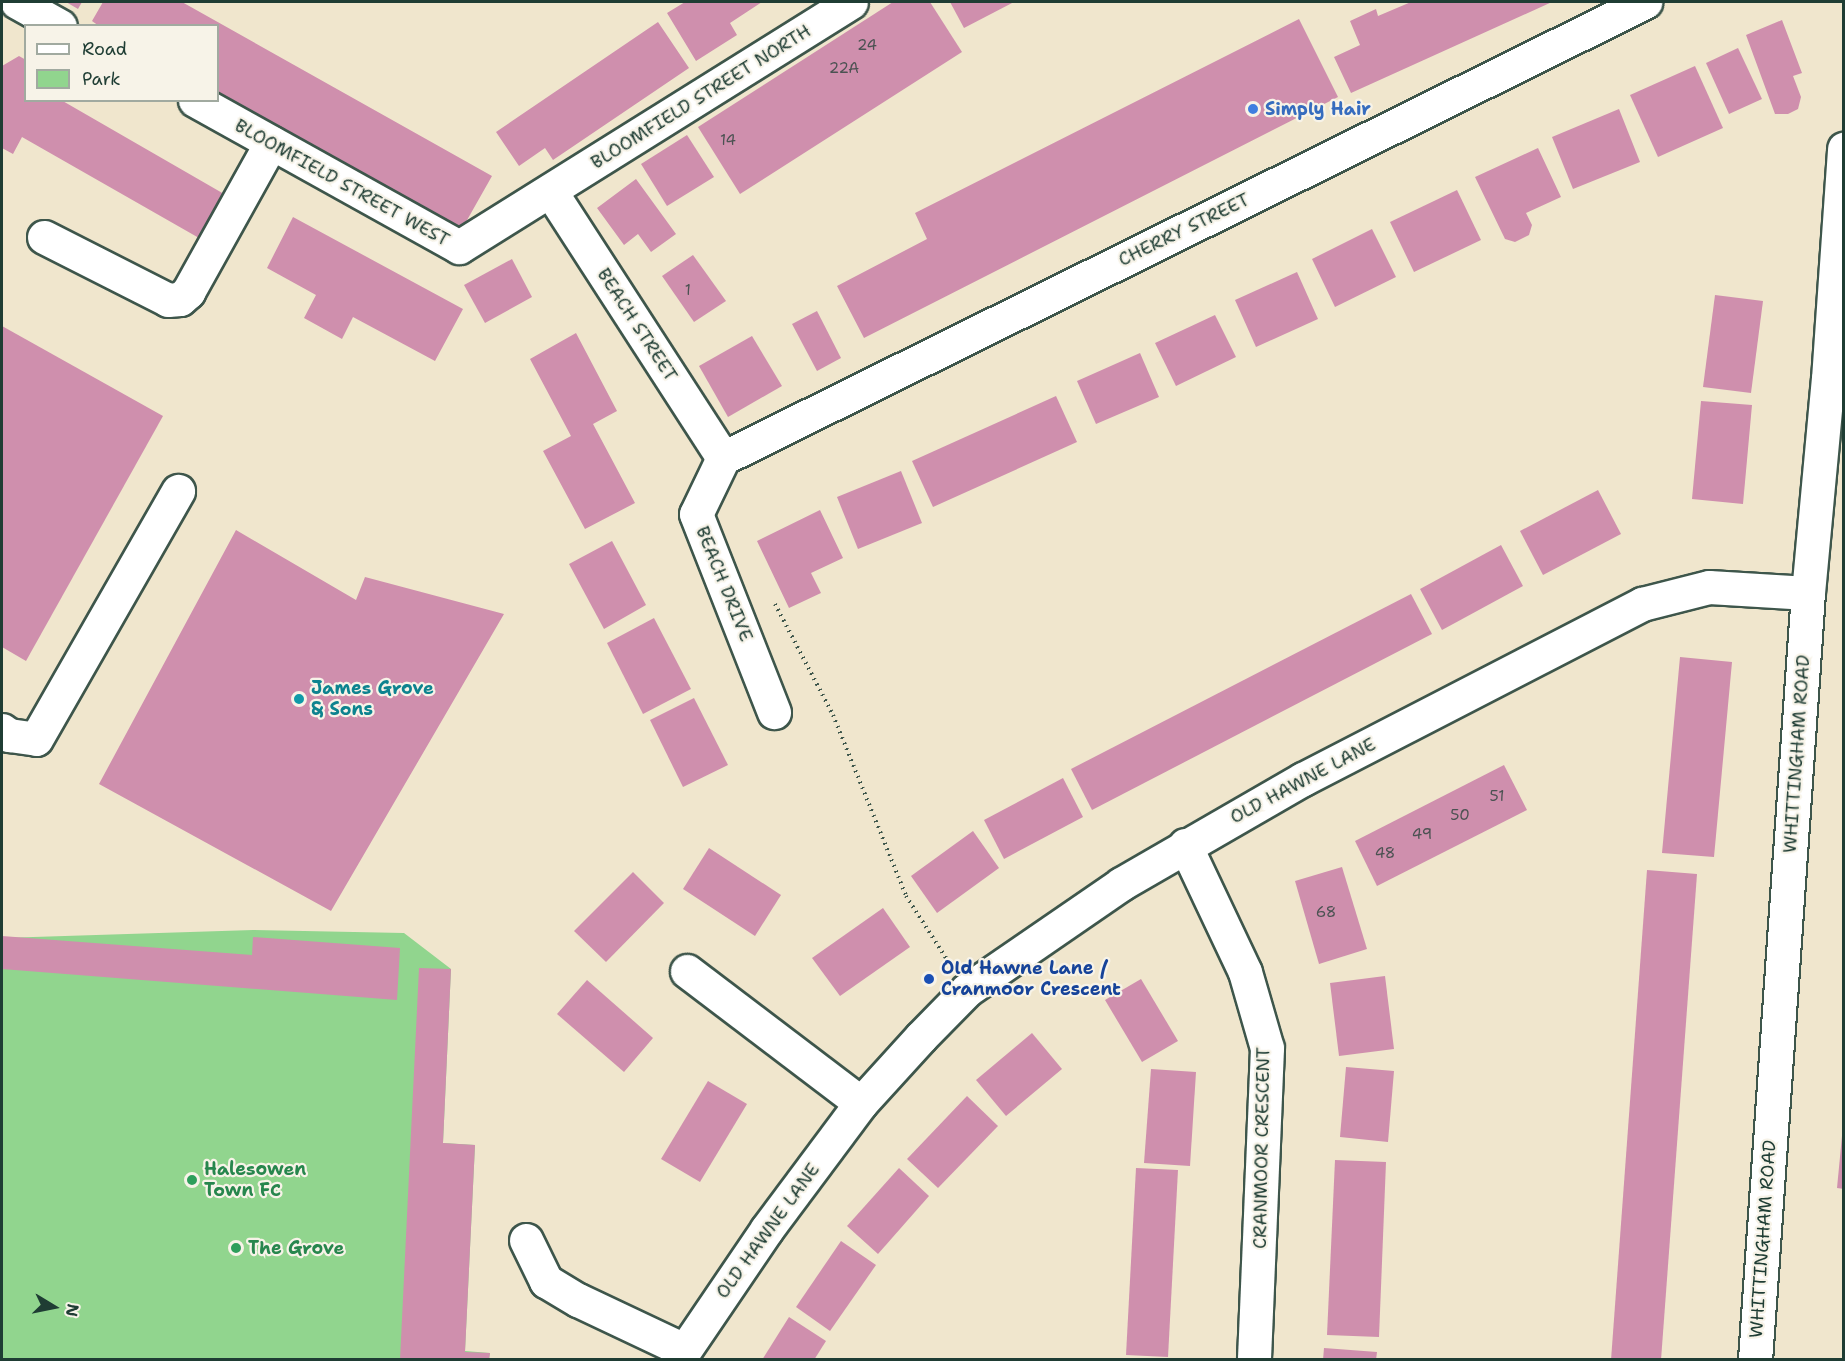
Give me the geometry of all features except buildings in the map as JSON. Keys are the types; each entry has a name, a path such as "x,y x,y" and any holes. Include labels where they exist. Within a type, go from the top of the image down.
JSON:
{"street":[{"path":"17,2 56,24"},
{"name":"BLOOMFIELD STREET NORTH","path":"551,192 851,2"},
{"name":"CHERRY STREET","path":"723,458 1645,2"},
{"name":"BLOOMFIELD STREET WEST","path":"199,102 459,248 551,192"},
{"path":"44,237 168,300 180,299 188,292 271,143"},
{"name":"WHITTINGHAM ROAD","path":"1755,1359 1808,593 1836,380 1844,149"},
{"name":"BEACH STREET","path":"551,192 723,458"},
{"name":"BEACH DRIVE","path":"723,458 696,514 774,712"},
{"path":"2,730 9,735 36,739 178,491"},
{"name":"OLD HAWNE LANE","path":"681,1355 767,1229 861,1103 967,990 1121,884 1185,845 1314,774 1642,604 1709,587 1808,593"},
{"name":"CRANMOOR CRESCENT","path":"1185,845 1245,972 1267,1047 1254,1359"},
{"path":"687,971 861,1103"},
{"path":"526,1240 546,1281 681,1355"}],"path":[{"path":"774,601 833,714 906,896 967,990"}],"green space":[{"name":"Halesowen Town FC","path":"253,930 404,933 451,969 443,1143 475,1145 465,1351 490,1353 489,1359 2,1360 2,938"}],"place":[{"name":"Simply Hair","path":"1253,109"},
{"name":"James Grove & Sons","path":"299,699"},
{"name":"Old Hawne Lane / Cranmoor Crescent","path":"929,979"},
{"name":"Halesowen Town FC","path":"192,1180"},
{"name":"The Grove","path":"236,1248"}]}
